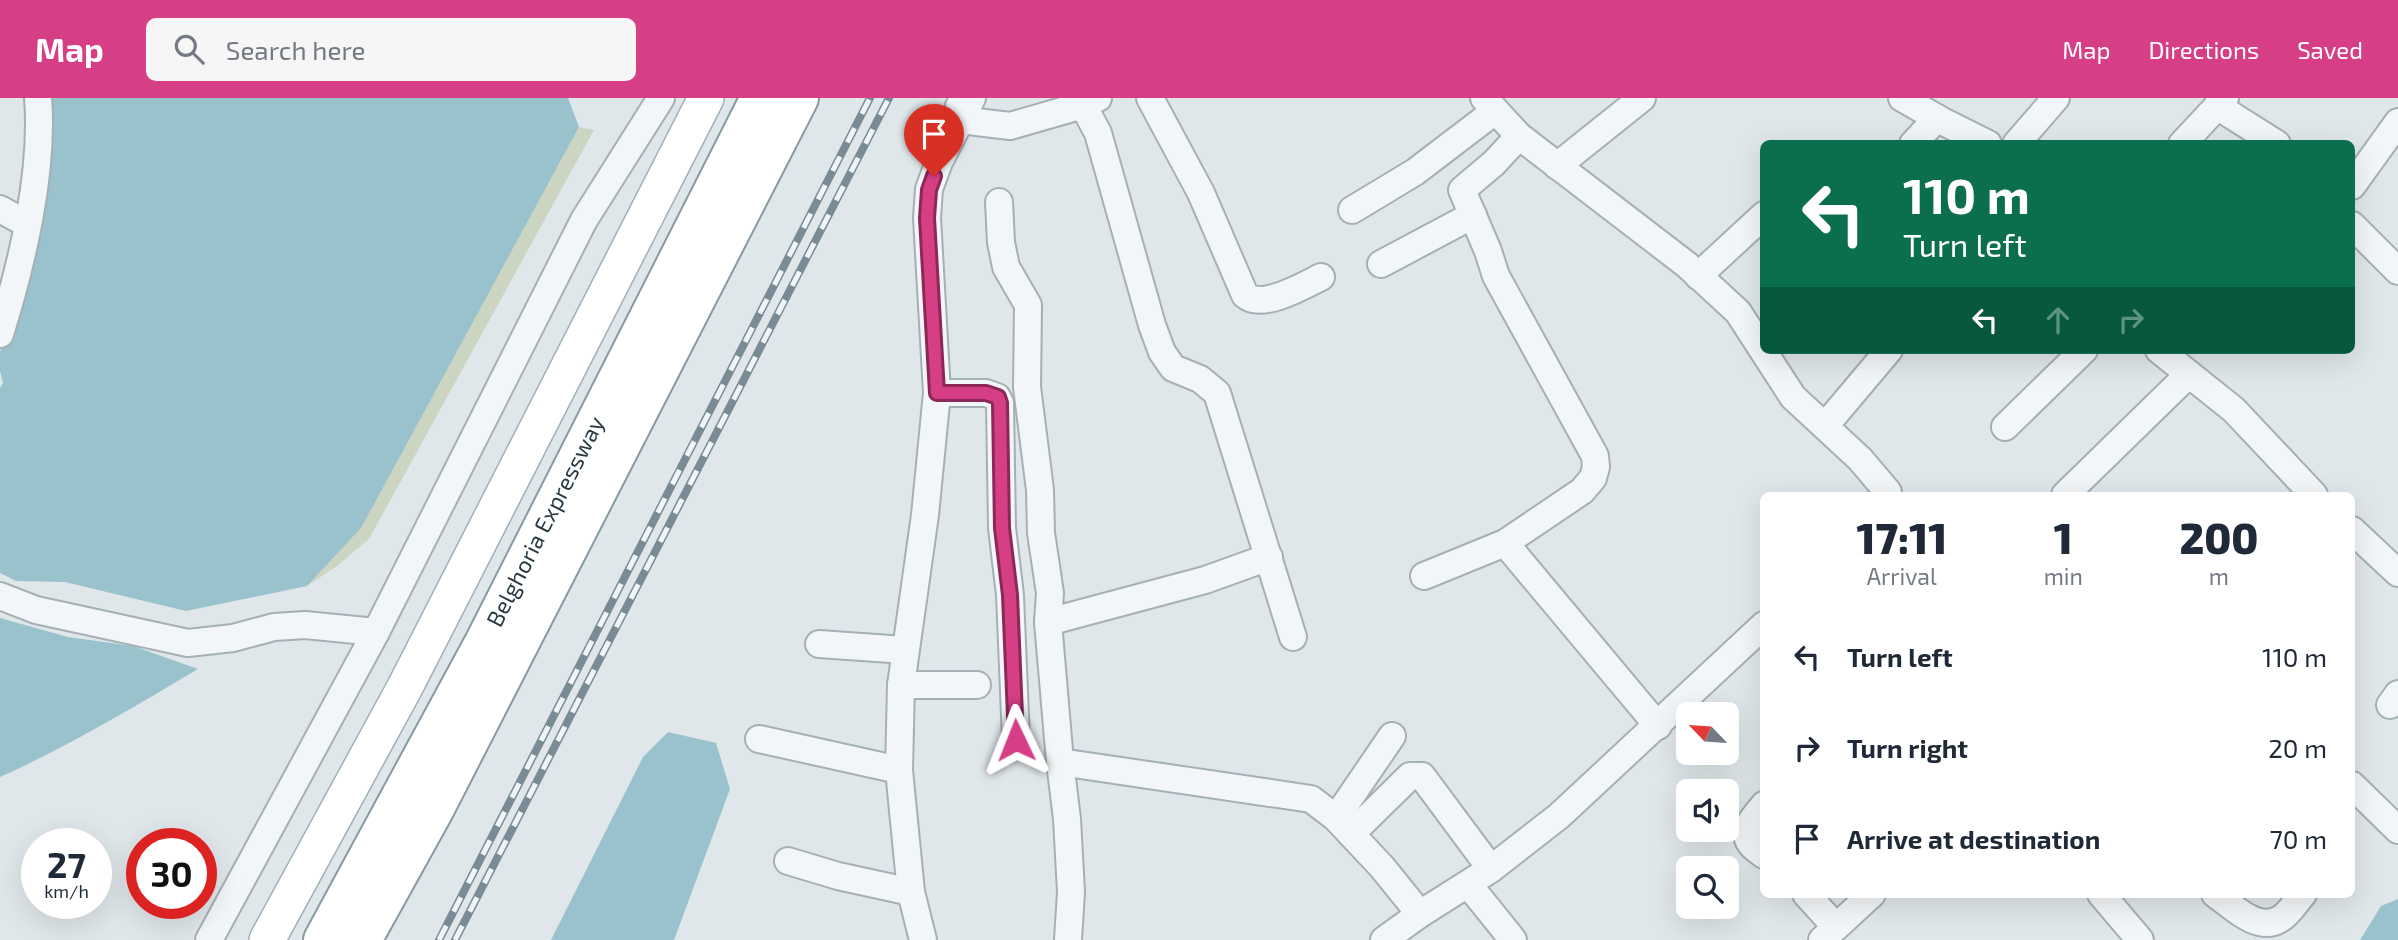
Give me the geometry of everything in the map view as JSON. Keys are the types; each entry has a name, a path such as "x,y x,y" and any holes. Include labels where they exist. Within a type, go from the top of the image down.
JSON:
{"highway":[{"name":"Belghoria Expressway","path":"323,940 485,641 760,98"},
{"name":"Belghoria Expressway","path":"362,940 434,810 799,98"}],"main road":[{"path":"267,940 405,687 706,98"}],"street":[{"path":"0,334 27,224 37,158 38,98"},
{"path":"209,940 376,632 584,219 661,98"},
{"path":"1150,98 1201,193 1245,295 1256,301 1264,300 1284,295 1321,277"},
{"path":"1557,166 1642,98"},
{"path":"1902,98 1980,140"},
{"path":"2019,140 2056,98"},
{"path":"923,940 911,891 899,770 901,684 925,515 937,393 927,218 929,190 962,105 1010,126 1090,101 1152,325 1162,352 1173,369 1200,379 1217,393 1293,637"},
{"path":"2186,140 2221,102 2272,140"},
{"path":"1352,210 1415,172 1490,104 1518,136 1698,276 1738,312 1760,346"},
{"path":"1917,140 1937,118"},
{"path":"2355,182 2398,122"},
{"path":"1424,576 1505,543 1583,491 1593,478 1596,467 1589,445 1496,276 1462,190 1494,163 1518,136"},
{"path":"999,202 1001,242 1006,267 1027,305 1027,387 1040,490 1041,533 1050,593 1048,622 1067,819 1071,892 1068,940"},
{"path":"0,209 27,224"},
{"path":"1381,264 1473,215"},
{"path":"1698,276 1760,219"},
{"path":"2355,228 2398,271"},
{"path":"1765,354 1793,397 1860,459 1888,492"},
{"path":"1825,426 1886,354"},
{"path":"2005,427 2080,354"},
{"path":"2164,354 2234,410 2311,492"},
{"path":"2068,492 2189,374"},
{"path":"937,393 986,393 998,397 1000,403 1002,528 1010,595 1016,740"},
{"path":"2355,533 2398,573"},
{"path":"1505,543 1658,726"},
{"path":"1048,622 1205,580 1269,557"},
{"path":"1010,595 1050,593"},
{"path":"0,596 36,610 188,643 233,638 274,627 305,625 376,632"},
{"path":"1384,940 1491,869 1559,816 1760,629"},
{"path":"819,643 905,650"},
{"path":"901,684 977,685"},
{"path":"1343,826 1392,736"},
{"path":"759,740 899,770"},
{"path":"1060,762 1303,796 1318,803 1343,826 1382,867 1420,914"},
{"path":"1343,826 1410,776 1422,776 1491,869"},
{"path":"2355,788 2398,830"},
{"path":"1760,810 1749,822 1748,832 1750,843 1760,852"},
{"path":"788,861 838,876 911,891"},
{"path":"1468,884 1513,940"},
{"path":"1808,898 1828,933 1867,898"},
{"path":"2111,898 2140,940"},
{"path":"2221,898 2250,919 2263,923 2279,920 2299,898"}],"green space":[{"path":"579,127 594,130 369,539 337,566 307,586 361,527"}],"water":[{"path":"42,98 568,98 579,127 361,528 307,586 186,611 65,582 16,581 0,573 0,388 3,383 0,353 44,137"},
{"path":"0,618 68,637 133,646 198,669 76,739 0,777"},
{"path":"668,732 716,743 730,789 674,940 551,940 643,757"},
{"path":"2398,899 2398,940 2360,940 2381,906"}],"railway":[{"path":"439,940 870,98"},
{"path":"455,940 889,98"}],"route":[{"path":"934,176 929,190 927,218 937,393 986,393 998,397 1000,403 1002,528 1010,595 1016,740"}]}
